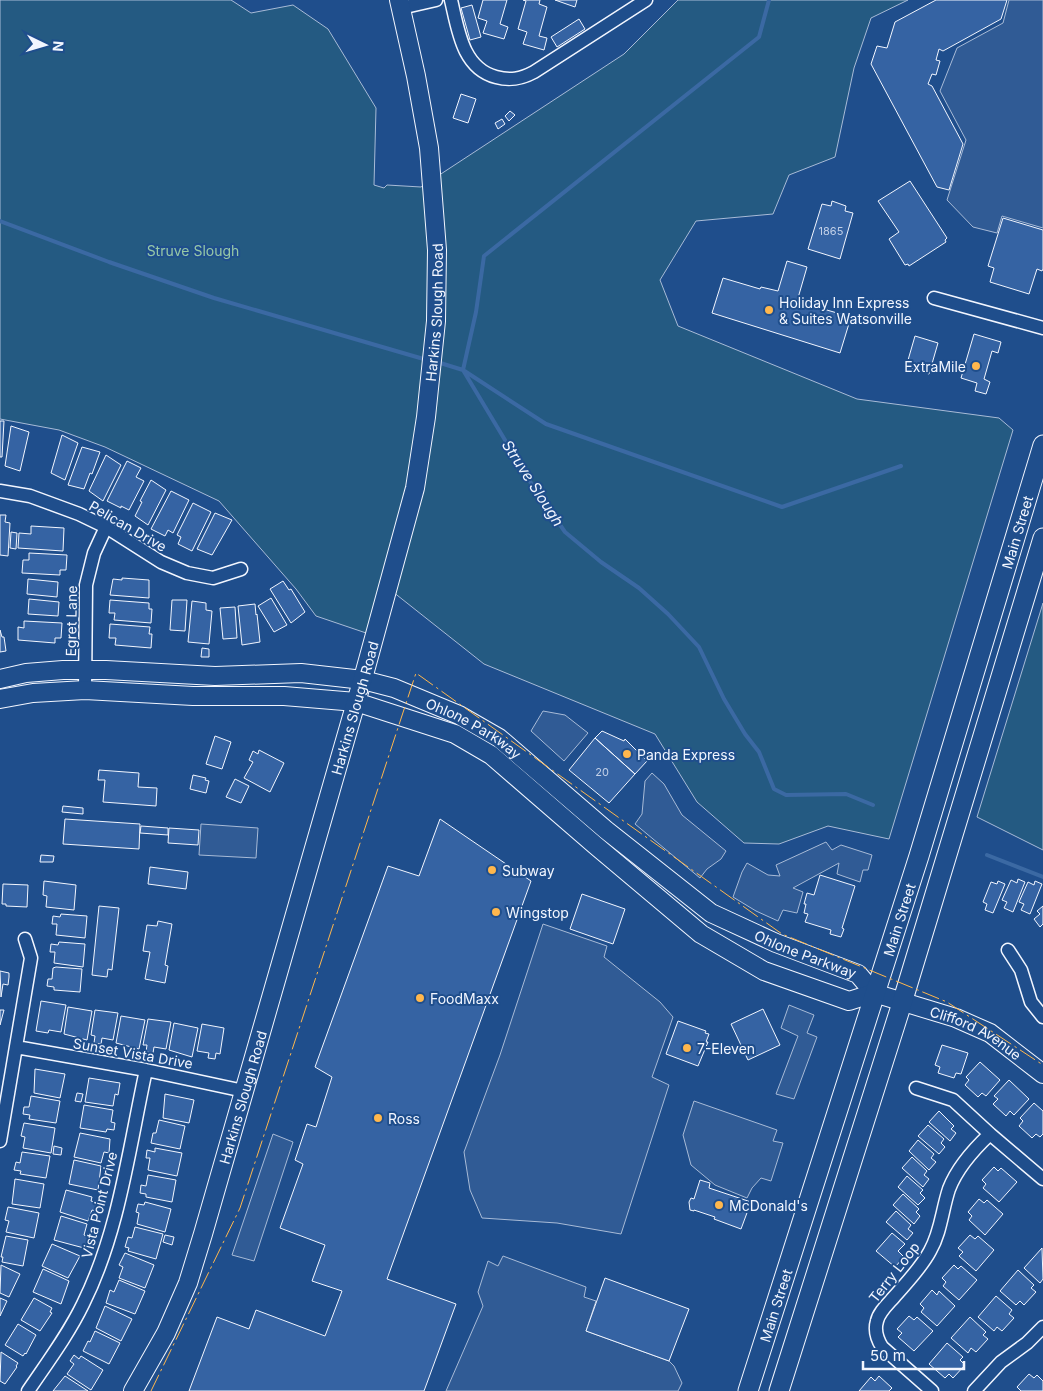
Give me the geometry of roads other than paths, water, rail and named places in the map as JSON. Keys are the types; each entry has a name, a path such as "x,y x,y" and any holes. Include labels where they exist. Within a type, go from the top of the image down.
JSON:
{"main road":[{"name":"Harkins Slough Road","path":"133,1391 166,1333 188,1283 363,680 414,488 426,417 436,321 437,250 429,148 400,4"},
{"name":"Main Street","path":"748,1391 919,856 1043,445"},
{"name":"Main Street","path":"779,1391 902,1002 1043,538"},
{"name":"Ohlone Parkway","path":"0,679 42,671 86,669 215,676 301,673 363,680 394,688 459,715 499,738 606,830 710,912 776,942 858,974 874,993 849,1001 764,971 701,934 595,846 491,755 455,734 356,702 284,696 193,696 85,690 33,693 0,699"},
{"path":"874,993 902,1002"},
{"name":"Clifford Avenue","path":"902,1002 956,1018 990,1032 1043,1074"},
{"path":"776,1301 804,1312"}],"street":[{"path":"400,4 436,0"},
{"path":"450,0 462,46 470,60 487,74 509,79 525,77 534,72 646,0"},
{"path":"934,298 1043,328"},
{"name":"Pelican Drive","path":"0,491 30,496 80,514 106,527 161,562 187,573 213,578 241,569"},
{"name":"Egret Lane","path":"85,690 86,585 94,552 106,527"},
{"path":"0,1141 31,958 25,939"},
{"path":"1008,950 1021,970 1031,1002 1043,1017"},
{"name":"Sunset Vista Drive","path":"16,1047 146,1070 244,1091"},
{"name":"Vista Point Drive","path":"28,1391 76,1319 100,1264 116,1210 146,1070"},
{"path":"916,1088 953,1100 1043,1179"},
{"name":"Terry Loop","path":"932,1391 882,1347 877,1340 876,1322 880,1313 915,1273 930,1251 936,1239 949,1188 956,1174 990,1134"},
{"path":"974,1391 996,1367 1027,1343 1043,1326"}],"waterway":[{"path":"769,0 759,37 484,256 476,312 463,370 546,424 782,507 901,466"},
{"name":"Struve Slough","path":"0,221 109,262 214,298 427,360"},
{"name":"Struve Slough","path":"437,362 463,370 529,480 565,532 601,562 639,588 668,614 699,647 724,699 745,734 759,752 774,789 786,795 846,794 873,805"},
{"name":"Struve Slough","path":"987,855 1043,877"}],"place":[{"name":"Holiday Inn Express & Suites Watsonville","path":"769,310"},
{"name":"ExtraMile","path":"976,366"},
{"name":"Panda Express","path":"627,754"},
{"name":"Subway","path":"492,870"},
{"name":"Wingstop","path":"496,912"},
{"name":"FoodMaxx","path":"420,998"},
{"name":"7-Eleven","path":"687,1048"},
{"name":"Ross","path":"378,1118"},
{"name":"McDonald's","path":"719,1205"}]}
